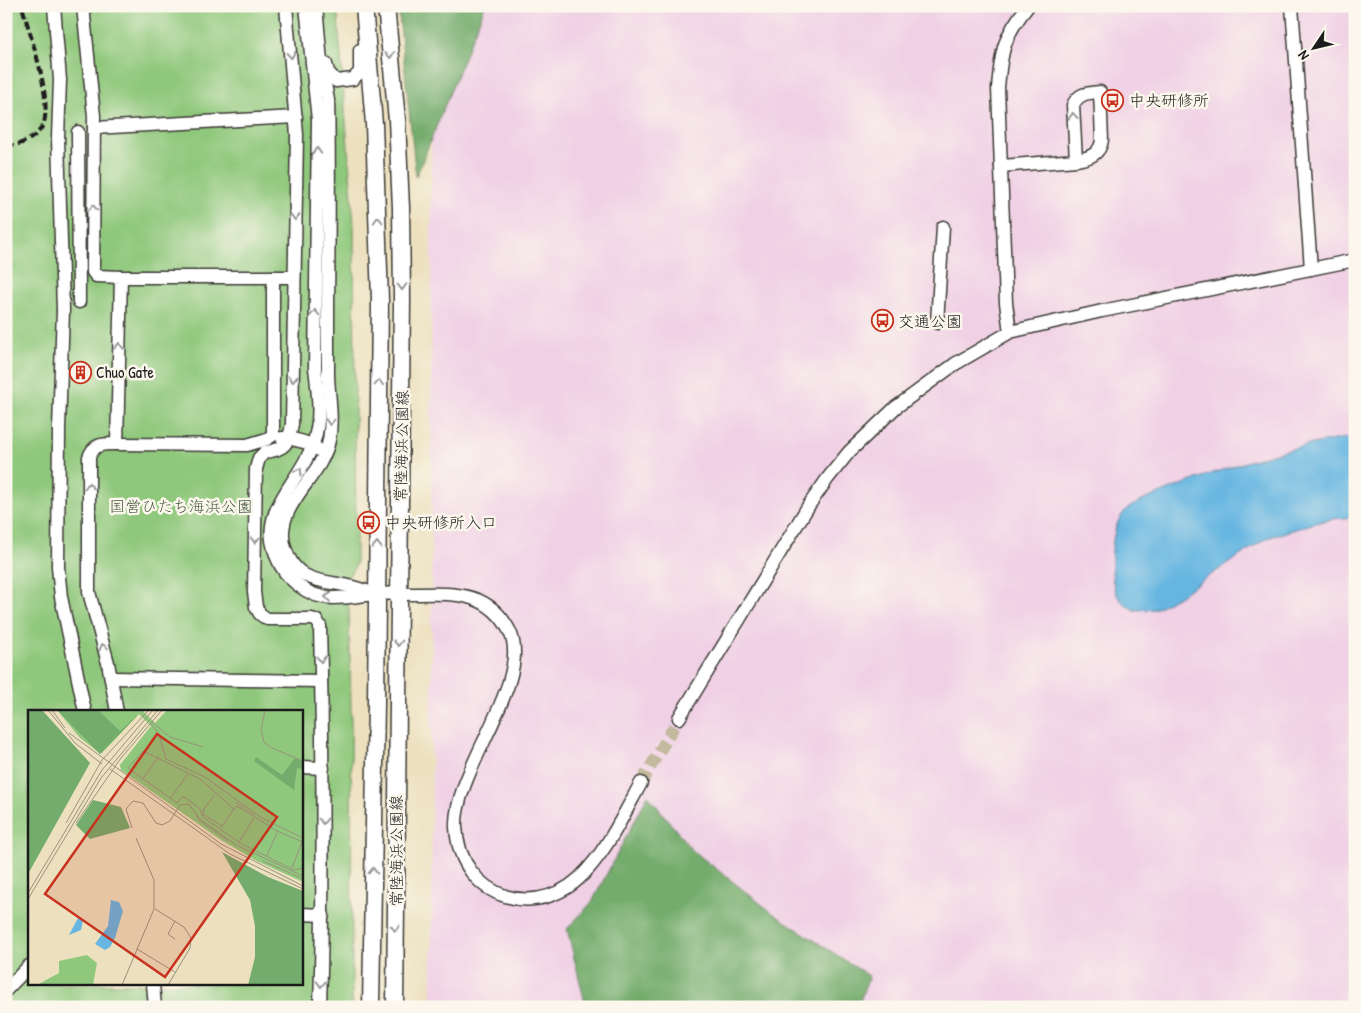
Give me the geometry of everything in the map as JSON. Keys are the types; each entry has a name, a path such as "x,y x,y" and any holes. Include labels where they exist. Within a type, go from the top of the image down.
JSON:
{"main road":[{"name":"常陸海浜公園線","path":"364,6 374,124 379,291 376,713 371,1007"},
{"name":"常陸海浜公園線","path":"386,6 397,120 401,208 402,298 395,1007"}],"street":[{"path":"54,6 60,80 58,138 63,310 59,428 58,567 61,597 85,710"},
{"path":"83,6 94,128 93,272 96,276 294,277"},
{"path":"117,710 111,678 89,592 89,457 92,450 100,444 117,444 266,445 274,451 284,447 289,438 292,424 296,117 286,6"},
{"path":"306,6 318,120 315,368 319,408 318,428 313,445 280,501 274,516 271,536 276,555 290,578 305,590 318,596 332,599 376,594 450,593 471,597 483,602 494,609 501,617 512,635 515,662 507,687 461,796 456,818 459,846 463,859 473,876 482,884 502,895 528,900 544,899 557,894 582,876 597,859 641,783"},
{"path":"316,6 320,62 328,100 329,122 328,375 331,423 325,454 288,511 283,530 286,550 292,562 301,572 318,581 376,594"},
{"path":"1010,332 1006,303 998,88 1000,64 1006,40 1015,22 1028,6"},
{"path":"1292,6 1311,269"},
{"path":"318,30 328,72 336,81 353,79 360,72 362,61 360,43 366,30"},
{"path":"1001,166 1076,160 1096,154 1102,147 1100,92 1082,94 1073,105 1076,160"},
{"path":"94,128 296,117"},
{"path":"78,132 79,302"},
{"path":"937,323 943,227"},
{"path":"679,718 828,478 849,452 888,414 916,391 955,364 1010,332 1102,311 1355,260"},
{"path":"117,444 121,277"},
{"path":"273,277 274,431 259,458 256,469 254,592 256,607 260,614 267,619 312,619 317,621 320,626 323,768 323,915 320,1007"},
{"path":"289,438 313,445 325,454"},
{"path":"111,678 321,681"},
{"path":"302,767 323,768"},
{"path":"302,914 323,915"},
{"path":"6,990 28,967"},
{"path":"153,986 155,1007"}],"shaded area":[{"path":"431,6 1355,6 1355,1007 432,1007"}],"green space":[{"name":"国営ひたち海浜公園","path":"6,6 337,6 354,225 356,564 347,579 346,586 349,611 351,707 352,1007 6,1007"},
{"path":"398,6 485,6 416,177"},
{"path":"648,795 691,849 774,914 869,976 858,1007 586,1007 567,929 592,902"}],"water":[{"path":"1355,437 1355,517 1332,519 1267,538 1177,597 1155,609 1134,610 1119,598 1113,581 1113,542 1121,516 1133,505 1235,465 1306,445"}],"tunnel":[{"path":"77,378 83,378"},
{"path":"641,783 679,718"}],"railway":[{"path":"6,145 20,144 38,133 45,116 40,68 22,6"}],"place":[{"name":"中央研修所","path":"1113,100"},
{"name":"交通公園","path":"882,321"},
{"name":"Chuo Gate","path":"80,372"},
{"name":"中央研修所入口","path":"369,522"}]}
